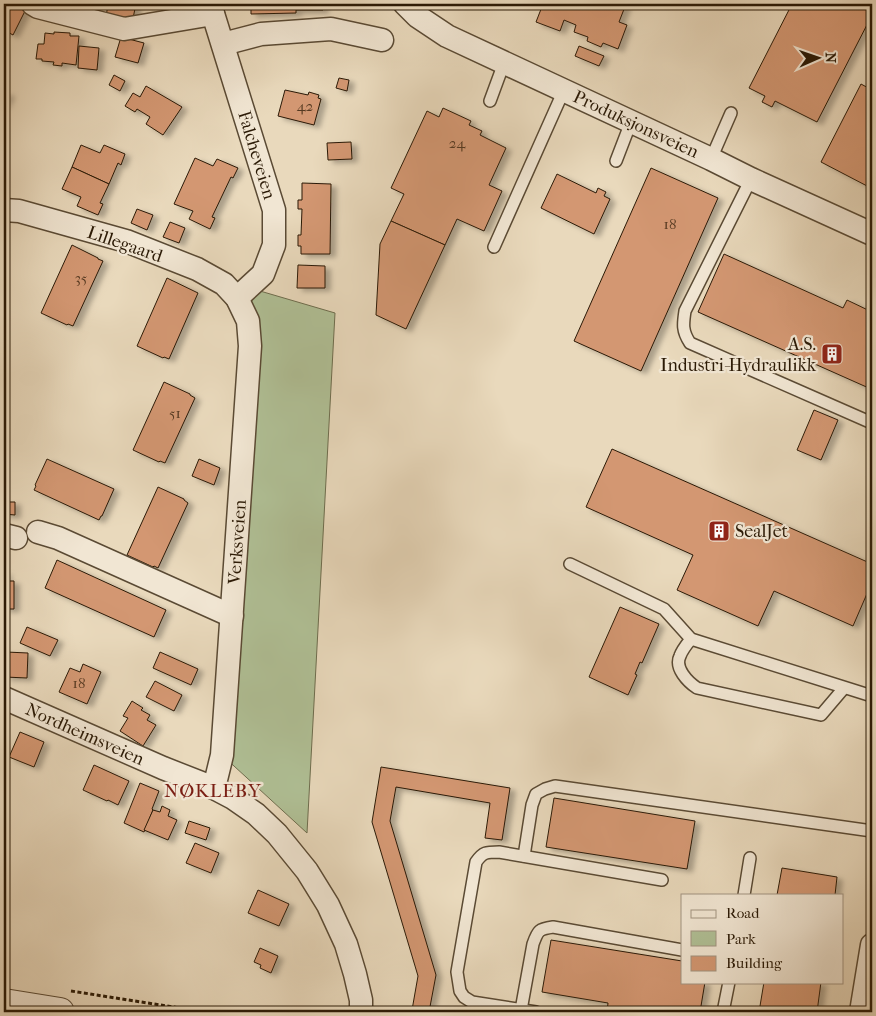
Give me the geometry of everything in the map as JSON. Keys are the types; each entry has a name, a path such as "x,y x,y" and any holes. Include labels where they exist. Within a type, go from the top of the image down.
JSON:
{"street":[{"path":"33,4 38,7 124,29 211,9"},
{"name":"Produksjonsveien","path":"405,4 416,16 447,36 872,234"},
{"name":"Falcheveien","path":"211,9 224,44 274,210 274,245 263,274 237,298"},
{"path":"224,44 261,34 331,29 382,40"},
{"name":"Lillegaard","path":"4,210 19,211 126,241 197,270 224,284 237,298"},
{"name":"Verksveien","path":"214,788 222,756 250,346 248,321 237,298"},
{"path":"38,532 58,538 232,616"},
{"name":"Nordheimsveien","path":"4,698 162,768 214,788 256,814 277,834 307,871 328,905 346,944 361,1000 361,1012"},
{"path":"861,1012 869,987 872,946"},
{"path":"4,1003 66,1002"}],"lane":[{"path":"490,101 504,63"},
{"path":"494,247 564,90"},
{"path":"711,158 731,113"},
{"path":"616,161 631,122"},
{"path":"751,179 685,311 683,326 685,335 690,343 872,423"},
{"path":"570,564 664,609 691,639 872,696"},
{"path":"691,639 678,658 679,669 689,683 697,688 821,715 844,688"},
{"path":"524,856 532,805 536,794 545,788 555,786 872,831"},
{"path":"536,1012 472,1002 464,997 460,991 457,972 476,862 482,854 498,852 662,880"},
{"path":"744,894 750,858"},
{"path":"521,1010 534,944 537,934 542,929 553,927 681,950"},
{"path":"723,1012 728,984"}],"path":[{"path":"66,1002 205,1012"}],"green space":[{"path":"260,291 335,313 307,833 222,755 250,346 237,298"}],"building":[{"path":"11,4 26,9 13,35 4,30 4,22"},
{"path":"108,4 136,4 132,23 106,17"},
{"path":"251,4 323,4 323,10 251,14"},
{"path":"543,4 626,4 619,22 627,25 618,49 603,43 601,47 587,41 588,37 574,32 576,25 564,20 560,31 536,22"},
{"path":"792,4 872,4 872,15 817,122 775,101 772,107 762,102 765,96 749,88"},
{"path":"54,32 70,33 70,36 79,36 76,65 62,63 62,66 53,65 54,62 36,59 38,44 44,44 45,33 54,34"},
{"path":"121,37 144,43 138,63 115,57"},
{"path":"79,46 99,48 97,70 78,68"},
{"path":"579,46 604,56 599,66 575,56"},
{"path":"114,75 125,81 120,91 109,85"},
{"path":"339,78 349,80 347,91 336,88"},
{"path":"861,84 872,90 872,180 869,187 821,162"},
{"path":"146,86 182,107 163,135 146,124 150,117 137,109 135,112 125,106 133,93 140,97"},
{"path":"285,90 308,95 309,92 319,95 318,98 321,99 314,125 278,116"},
{"path":"4,92 9,94 4,106"},
{"path":"443,108 471,121 469,125 482,131 480,135 506,148 489,185 502,191 484,231 457,219 445,245 391,221 404,194 391,188 427,111 439,117"},
{"path":"351,142 352,159 328,160 327,143"},
{"path":"81,145 100,153 104,145 125,154 121,165 118,163 109,184 72,167"},
{"path":"195,158 213,166 217,159 238,168 233,178 231,177 212,217 215,218 210,229 189,219 193,211 174,204"},
{"path":"72,167 109,184 100,203 103,204 98,215 77,206 81,197 62,189"},
{"path":"651,168 718,198 641,371 574,341"},
{"path":"557,174 596,193 598,188 606,192 604,196 610,199 594,234 541,208"},
{"path":"302,183 331,184 330,254 301,254 301,246 298,246 298,235 301,235 302,209 298,209 298,200 302,200"},
{"path":"137,209 153,215 147,230 131,223"},
{"path":"391,221 445,245 406,329 376,315 380,244"},
{"path":"170,222 185,228 179,243 163,237"},
{"path":"72,245 103,261 73,326 41,313"},
{"name":"A.S. Industri-Hydraulikk","path":"724,254 843,308 847,300 872,312 871,389 698,312"},
{"path":"298,265 325,266 325,288 297,288"},
{"path":"167,278 198,293 169,359 137,346"},
{"path":"164,382 195,398 165,463 133,450"},
{"path":"814,410 838,420 821,460 797,450"},
{"name":"SealJet","path":"612,449 872,564 872,582 853,626 774,591 758,626 677,590 693,555 586,507"},
{"path":"47,459 114,489 99,520 34,490"},
{"path":"199,459 220,468 214,485 192,476"},
{"path":"158,487 184,499 188,503 158,568 127,555"},
{"path":"4,502 15,502 15,515 4,514"},
{"path":"57,560 166,610 154,637 45,588"},
{"path":"4,572 6,572 6,581 14,581 14,609 4,609"},
{"path":"620,607 659,624 642,663 640,662 635,674 637,675 628,695 589,677"},
{"path":"27,627 58,640 50,656 20,643"},
{"path":"6,652 28,653 27,678 5,677"},
{"path":"160,652 198,669 191,685 153,668"},
{"path":"83,664 101,672 87,704 59,692 70,668 80,672"},
{"path":"155,681 182,695 174,711 146,697"},
{"path":"132,701 143,708 141,710 150,715 147,720 156,725 143,746 120,731 128,718 123,716"},
{"path":"20,732 44,742 34,767 9,757"},
{"path":"94,765 129,781 118,805 83,790"},
{"path":"381,767 510,788 502,840 485,838 490,803 396,787 390,821 436,975 429,1012 412,1010 418,976 372,822"},
{"path":"140,783 159,791 144,832 124,823"},
{"path":"554,798 695,821 687,869 546,847"},
{"path":"162,806 170,810 168,816 177,820 168,840 144,830 153,810 160,812"},
{"path":"189,821 210,828 206,840 185,833"},
{"path":"195,843 219,853 211,873 186,863"},
{"path":"782,868 837,877 835,894 777,894"},
{"path":"258,890 289,904 279,926 248,913"},
{"path":"551,940 681,961 681,984 705,984 700,1012 664,1012 640,1008 639,1012 607,1012 608,1003 542,992"},
{"path":"260,948 278,956 271,973 260,968 261,965 254,962"},
{"path":"764,984 821,984 817,1012 759,1012"}],"place":[{"name":"A.S. Industri-Hydraulikk","path":"832,354"},
{"name":"SealJet","path":"719,531"}],"district":[{"name":"NØKLEBY","path":"213,790"}]}
